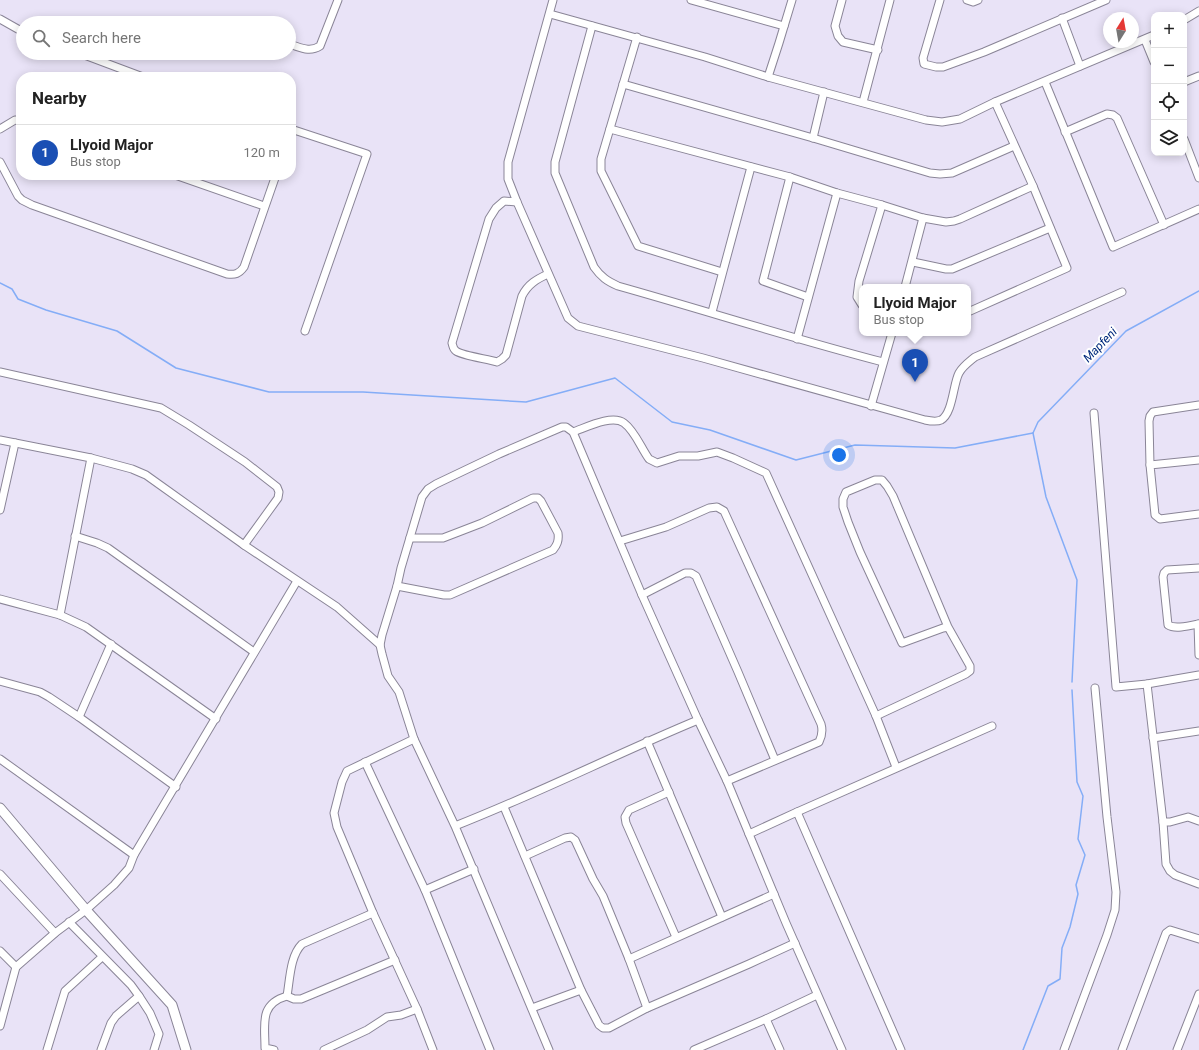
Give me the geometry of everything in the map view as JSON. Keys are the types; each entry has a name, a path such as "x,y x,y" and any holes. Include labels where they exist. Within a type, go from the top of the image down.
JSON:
{"street":[{"path":"296,46 308,50 315,50 320,46 338,0"},
{"path":"553,0 508,162 508,179 568,318 578,326 711,360 871,406 934,421 941,420 946,414 959,374 966,364 975,357 1122,292"},
{"path":"691,0 784,26"},
{"path":"768,77 792,0"},
{"path":"842,0 835,26 838,36 844,42 878,50"},
{"path":"863,102 890,0"},
{"path":"940,0 923,58 924,64 936,67 943,67 984,52 1106,0"},
{"path":"967,0 974,2 978,0"},
{"path":"1187,18 1199,11"},
{"path":"550,14 637,37 768,77 926,120 942,122 960,118 1151,37"},
{"path":"1062,18 1080,66"},
{"path":"0,19 16,28"},
{"path":"592,26 555,162 555,173 594,267 599,274 606,280 618,286 712,312 797,339 883,362"},
{"path":"637,37 601,159 601,171 638,246 722,272"},
{"path":"1145,40 1151,55"},
{"path":"98,60 130,72"},
{"path":"1187,81 1199,76"},
{"path":"1045,82 1113,247 1199,210"},
{"path":"623,84 930,173 940,174 952,172 1014,146"},
{"path":"813,138 824,92"},
{"path":"971,311 1067,268 1033,186 995,102"},
{"path":"1065,132 1107,114 1113,115 1117,118 1164,225"},
{"path":"0,129 16,120"},
{"path":"610,129 790,177 837,193 923,218 946,222 954,221 1033,186"},
{"path":"296,132 367,154 304,331"},
{"path":"1187,147 1199,178"},
{"path":"0,162 18,196 22,200 32,205 227,274 234,275 239,273 244,267 274,180"},
{"path":"712,312 751,167"},
{"path":"790,177 763,281 808,297"},
{"path":"189,180 264,206"},
{"path":"797,339 837,193"},
{"path":"517,202 504,201 496,208 489,219 452,343 456,352 497,362 506,356 522,296 525,290 530,284 548,274"},
{"path":"859,300 857,296 859,281 882,205"},
{"path":"906,284 923,218"},
{"path":"912,262 952,269 1050,228"},
{"path":"871,406 891,336"},
{"path":"0,372 161,408 245,462 276,487 279,492 278,498 244,545"},
{"path":"1199,405 1153,412 1149,421 1150,465 1155,515 1160,519 1199,514"},
{"path":"1094,413 1116,686 1147,684 1199,674"},
{"path":"573,432 608,420 618,420 624,422 630,429 649,460 653,462 657,463 679,456 698,456 717,452 766,473 876,716 896,768"},
{"path":"549,1050 474,869 414,739 399,692 388,676 380,645 397,586 400,568 422,497 428,489 499,454 562,427 566,427 573,432 642,595 727,782 817,995 842,1050"},
{"path":"0,440 91,458 132,468 146,475 244,545 337,607 380,645"},
{"path":"0,510 14,443"},
{"path":"60,615 91,458"},
{"path":"1150,465 1199,460"},
{"path":"876,716 966,674 970,671 970,666 968,660 948,627 893,496 887,486 882,480 875,480 846,492 843,499 843,507 848,522 860,552 902,643 948,627"},
{"path":"397,586 450,595 553,550 559,539 558,533 538,498 533,498 482,524 443,538 410,538"},
{"path":"620,541 666,527 709,508 717,507 724,511 821,724 823,730 822,737 819,742 727,782"},
{"path":"75,536 108,548 254,652"},
{"path":"1199,568 1167,570 1163,577 1168,625 1176,627 1198,624 1199,655"},
{"path":"642,595 685,573 691,573 696,576 775,760"},
{"path":"0,1024 16,968 55,933 86,910 114,885 129,868 134,855 176,787 297,581"},
{"path":"0,599 60,615 86,626 216,718"},
{"path":"79,717 112,644"},
{"path":"0,681 40,692 79,717 176,787"},
{"path":"1147,684 1163,822 1166,864 1170,871 1175,875 1199,884"},
{"path":"1064,1050 1115,910 1116,892 1106,810 1095,688"},
{"path":"455,826 504,807 647,741 698,720"},
{"path":"749,834 992,726"},
{"path":"1153,738 1199,731"},
{"path":"414,739 347,771 344,776 334,813 337,827 373,913 417,1009 433,1050"},
{"path":"647,741 722,917"},
{"path":"0,759 134,855"},
{"path":"366,762 425,890 490,1050"},
{"path":"669,792 629,810 625,817 676,937"},
{"path":"504,807 582,990 599,1025 603,1028 609,1028 647,1008 795,943"},
{"path":"0,808 86,910 172,1005 186,1050"},
{"path":"797,812 901,1050"},
{"path":"1163,822 1170,822 1188,817 1199,821"},
{"path":"525,856 565,838 571,837 575,840 603,896 647,1008"},
{"path":"425,890 474,869"},
{"path":"0,874 55,933"},
{"path":"629,959 774,894"},
{"path":"287,996 294,955 302,944 373,913"},
{"path":"69,922 131,985 150,1012 159,1034 154,1050"},
{"path":"1122,1050 1166,933 1170,930 1199,939"},
{"path":"0,951 16,968"},
{"path":"47,1050 65,991 102,957"},
{"path":"274,1050 265,1049 265,1015 274,1001 287,996 294,999 301,999 395,960"},
{"path":"532,1008 582,990"},
{"path":"1177,1050 1199,994"},
{"path":"694,1050 817,995"},
{"path":"101,1050 111,1023 116,1016 139,996"},
{"path":"324,1050 367,1030 387,1017 401,1015 417,1009"},
{"path":"766,1019 780,1050"}],"waterway":[{"path":"0,283 12,289 18,299 46,310 117,331 176,368 269,392 363,392 526,402 615,378 672,422 710,430 796,460 855,445 955,448 1033,433"},
{"name":"Mapfeni","path":"1033,433 1038,422 1126,331 1199,291"},
{"path":"1033,433 1046,497 1077,580 1072,682"},
{"path":"1023,1050 1048,986 1060,979 1062,948 1070,927 1078,894 1076,885 1085,855 1078,839 1083,796 1077,782 1072,690"}],"place":[{"name":"Llyoid Major","path":"915,382"}]}
